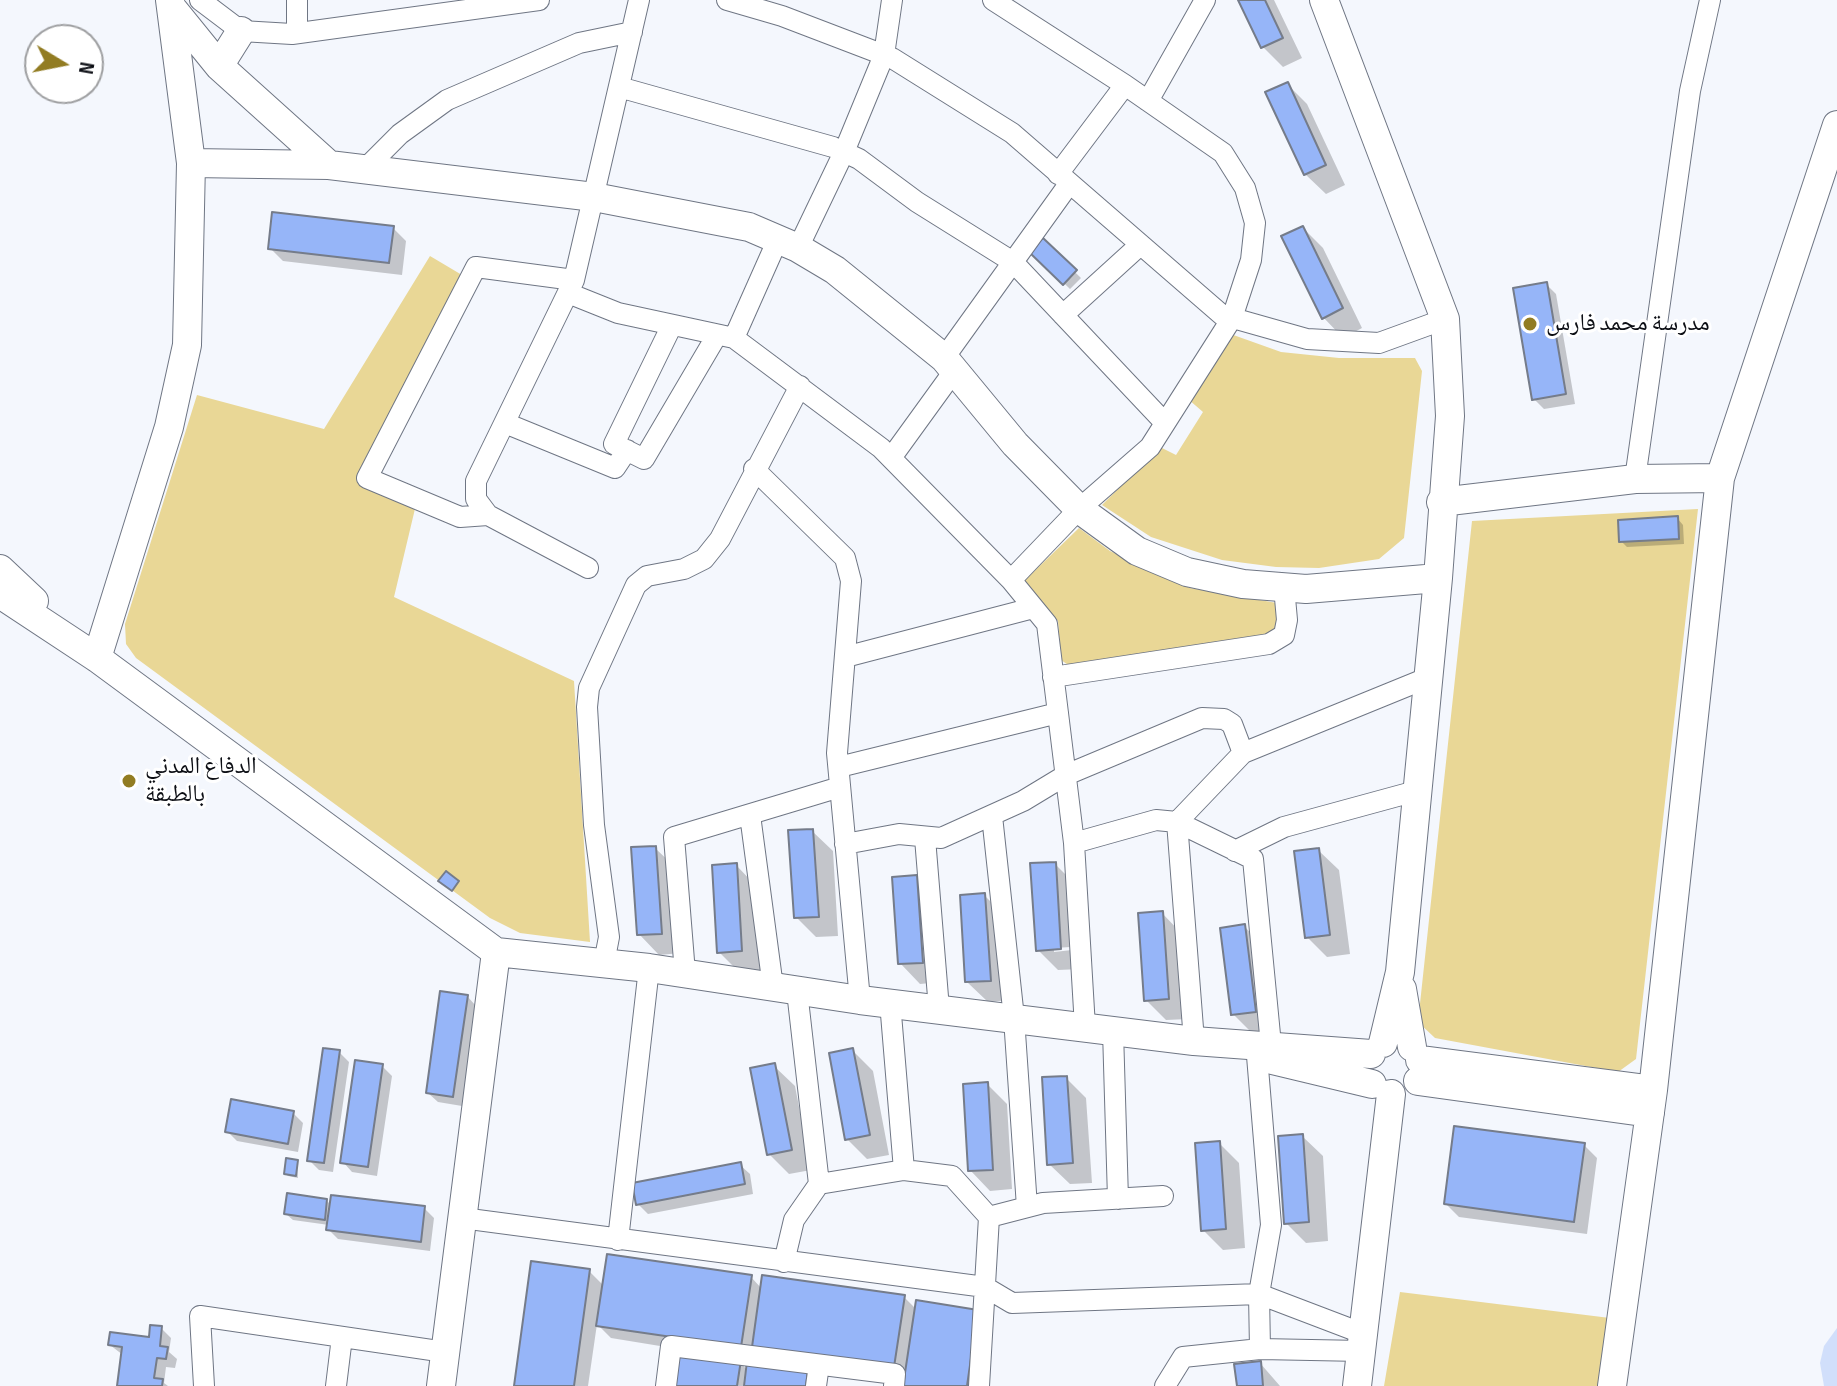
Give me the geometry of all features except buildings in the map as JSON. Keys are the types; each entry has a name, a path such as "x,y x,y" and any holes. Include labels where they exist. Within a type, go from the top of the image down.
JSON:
{"main road":[{"path":"1324,0 1445,319 1450,416 1441,502 1438,578 1400,972 1377,1048 1367,1069 1381,1089 1363,1342 1357,1386"},
{"path":"171,4 219,66 329,165"},
{"path":"97,658 169,427 187,345 191,163 171,4"},
{"path":"219,66 241,31"},
{"path":"1612,1386 1652,1101 1720,478 1837,125"},
{"path":"191,163 329,165 365,169 594,197 749,227 835,270 949,365 1015,444 1079,509 1137,551 1187,572 1243,584 1306,589 1438,578"},
{"path":"1441,502 1635,479 1720,478"},
{"path":"0,569 97,658"},
{"path":"0,594 97,658 496,952 649,968 860,1000 1264,1051 1377,1048 1398,1041 1416,1063 1652,1101"},
{"path":"441,1386 496,952"},
{"path":"1264,1051 1381,1089 1405,1093 1416,1063 1400,972"}],"street":[{"path":"200,0 241,31 297,33 528,1"},
{"path":"297,0 297,33"},
{"path":"588,568 488,515 476,499 476,481 571,286 639,0"},
{"path":"727,0 782,16 884,55 1012,133 1222,315 1307,339 1379,343 1445,319"},
{"path":"672,325 614,444 644,459 788,244 844,152 884,55 892,0"},
{"path":"993,0 1223,153 1245,188 1255,223 1251,260 1232,318 1150,447 1079,509 1011,580"},
{"path":"1148,101 1205,0"},
{"path":"1635,479 1690,91 1710,0"},
{"path":"365,169 400,134 447,100 579,43 632,32"},
{"path":"891,458 1125,85"},
{"path":"619,87 844,152 1013,262 1165,423"},
{"path":"1063,315 1140,245"},
{"path":"488,515 460,517 367,478 476,267 571,286 618,313 725,336 800,386 891,458 1011,580 1047,624 1074,843 1085,1027"},
{"path":"604,963 609,937 594,825 587,707 589,688 636,585 647,576 684,569 704,559 720,539 800,386"},
{"path":"505,423 615,468 627,450"},
{"path":"754,469 845,558 851,581 839,777 860,1000"},
{"path":"1053,677 1269,644 1284,635 1287,620 1284,587"},
{"path":"845,657 1033,608"},
{"path":"1194,1041 1177,822 1243,753 1427,678"},
{"path":"685,973 674,837 750,815 839,777 1058,713"},
{"path":"845,844 899,834 941,838 992,816 1066,775 1202,718 1224,719 1232,724 1243,753"},
{"path":"1235,851 1284,827 1416,791"},
{"path":"750,815 785,989 819,1184 794,1220 784,1262"},
{"path":"992,816 1014,1018 1027,1207"},
{"path":"1074,843 1135,823 1156,820 1177,822 1253,859 1271,1225 1259,1294 1260,1349"},
{"path":"925,838 939,1009"},
{"path":"618,1240 649,968"},
{"path":"890,1002 904,1170"},
{"path":"1113,1031 1118,1199"},
{"path":"819,1184 904,1170 952,1176 989,1217 979,1386"},
{"path":"989,1217 1043,1203 1163,1196"},
{"path":"462,1218 985,1287 1012,1303 1259,1294 1363,1342"},
{"path":"204,1386 200,1316 445,1352"},
{"path":"336,1386 342,1337"},
{"path":"1165,1386 1183,1357 1363,1342"},
{"path":"666,1386 671,1346 895,1374 894,1386"},
{"path":"816,1386 819,1365"}],"shaded area":[{"path":"430,256 462,275 369,469 419,492 394,597 574,681 590,942 520,933 490,918 136,658 126,644 125,624 197,395 324,429"},
{"path":"1225,332 1281,352 1339,358 1415,358 1422,371 1404,538 1379,559 1319,568 1276,567 1222,560 1151,537 1102,505 1160,447 1176,455 1203,412 1188,399"},
{"path":"1698,509 1636,1059 1618,1072 1435,1038 1418,1022 1472,521"},
{"path":"1079,528 1110,551 1190,588 1277,603 1279,634 1074,669 1061,660 1058,621 1021,584"},
{"path":"1400,1292 1618,1319 1609,1386 1384,1386"}],"water":[{"path":"1837,1328 1837,1386 1824,1386 1820,1363 1824,1346"}],"place":[{"name":"مدرسة محمد فارس","path":"1530,324"},
{"name":"الدفاع المدني بالطبقة","path":"129,781"}]}
